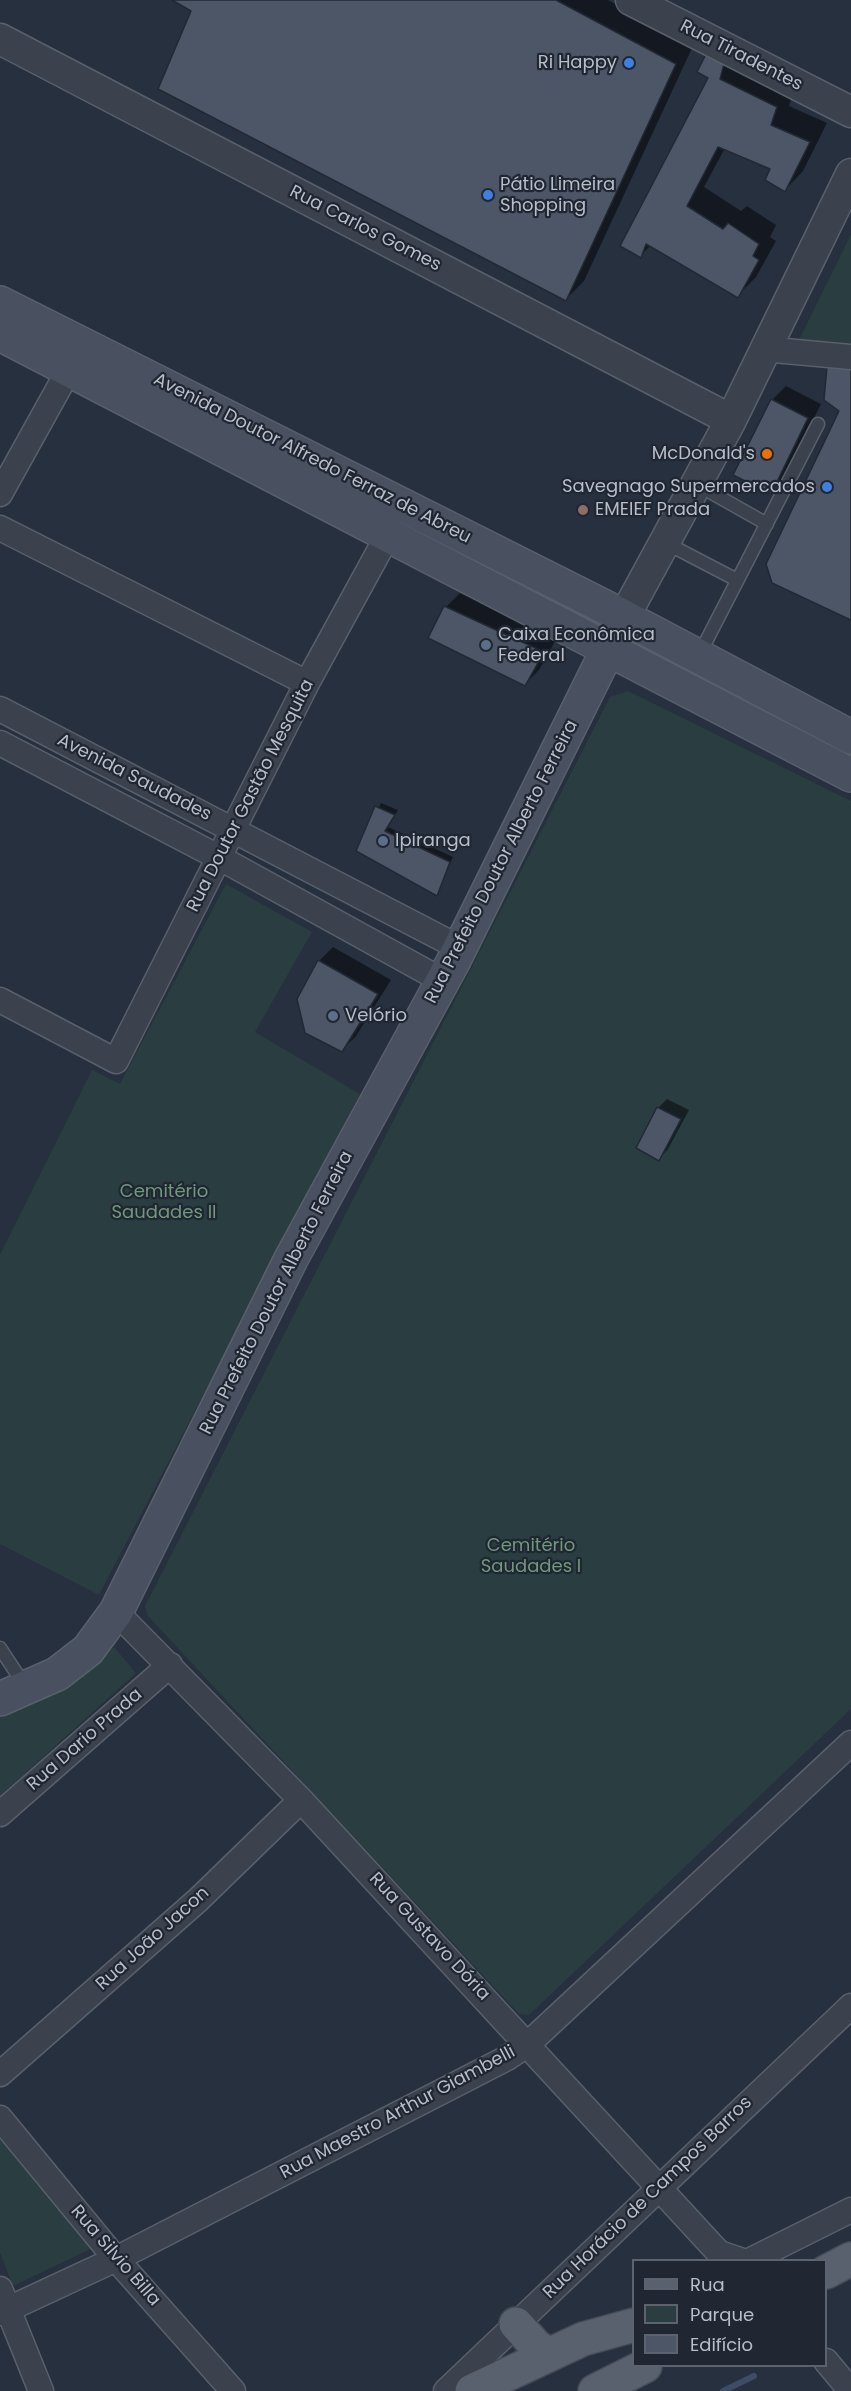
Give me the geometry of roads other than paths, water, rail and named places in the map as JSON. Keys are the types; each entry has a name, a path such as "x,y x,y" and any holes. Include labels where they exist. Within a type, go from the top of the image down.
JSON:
{"main road":[{"name":"Avenida Doutor Alfredo Ferraz de Abreu","path":"0,303 114,358 624,617 851,738"},
{"name":"Avenida Doutor Alfredo Ferraz de Abreu","path":"0,334 389,533 851,775"},
{"name":"Rua Prefeito Doutor Alberto Ferreira","path":"14,1694 57,1674 88,1650 116,1612 291,1260 460,948 624,617"},
{"path":"827,2271 851,2259"},
{"path":"516,2325 536,2346 549,2355"},
{"path":"472,2391 583,2339 632,2325"},
{"path":"595,2391 643,2367"}],"street":[{"name":"Rua Tiradentes","path":"631,0 671,9 851,112"},
{"name":"Rua Carlos Gomes","path":"0,39 731,420"},
{"name":"Rua Prefeito Doutor Alberto Ferreira","path":"624,617 731,420 763,349 851,174"},
{"path":"763,349 851,357"},
{"path":"0,494 74,358 86,353 114,358"},
{"path":"0,528 307,683"},
{"name":"Rua Doutor Gastão Mesquita","path":"0,1000 116,1061 307,683 389,533"},
{"name":"Avenida Saudades","path":"0,709 460,948"},
{"name":"Avenida Saudades","path":"0,743 220,858 442,981"},
{"name":"Rua Gustavo Dória","path":"116,1612 301,1800 660,2186 719,2253 737,2259"},
{"name":"Rua Dario Prada","path":"0,1814 170,1665"},
{"name":"Rua Maestro Arthur Giambelli","path":"3,2304 116,2259 507,2058 528,2043 851,1743"},
{"name":"Rua João Jacon","path":"0,2074 198,1900 301,1800"},
{"name":"Rua Horácio de Campos Barros","path":"446,2391 851,2006"},
{"name":"Rua Silvio Billa","path":"0,2118 116,2259 233,2391"},
{"path":"753,2259 851,2210"},
{"path":"3,2304 41,2391"},
{"path":"827,2363 851,2391"}],"lane":[{"path":"698,657 818,424"},
{"path":"696,484 767,525"},
{"path":"664,542 737,580"},
{"path":"0,1648 14,1694"}],"waterway":[{"path":"723,2391 754,2376"}],"place":[{"name":"Ri Happy","path":"629,63"},
{"name":"Pátio Limeira Shopping","path":"488,195"},
{"name":"McDonald's","path":"767,454"},
{"name":"Savegnago Supermercados","path":"827,487"},
{"name":"EMEIEF Prada","path":"583,510"},
{"name":"Caixa Econômica Federal","path":"486,645"},
{"name":"Ipiranga","path":"383,841"},
{"name":"Velório","path":"333,1016"}],"park label":[{"name":"Cemitério Saudades II","path":"164,1202"},
{"name":"Cemitério Saudades I","path":"531,1556"}]}
